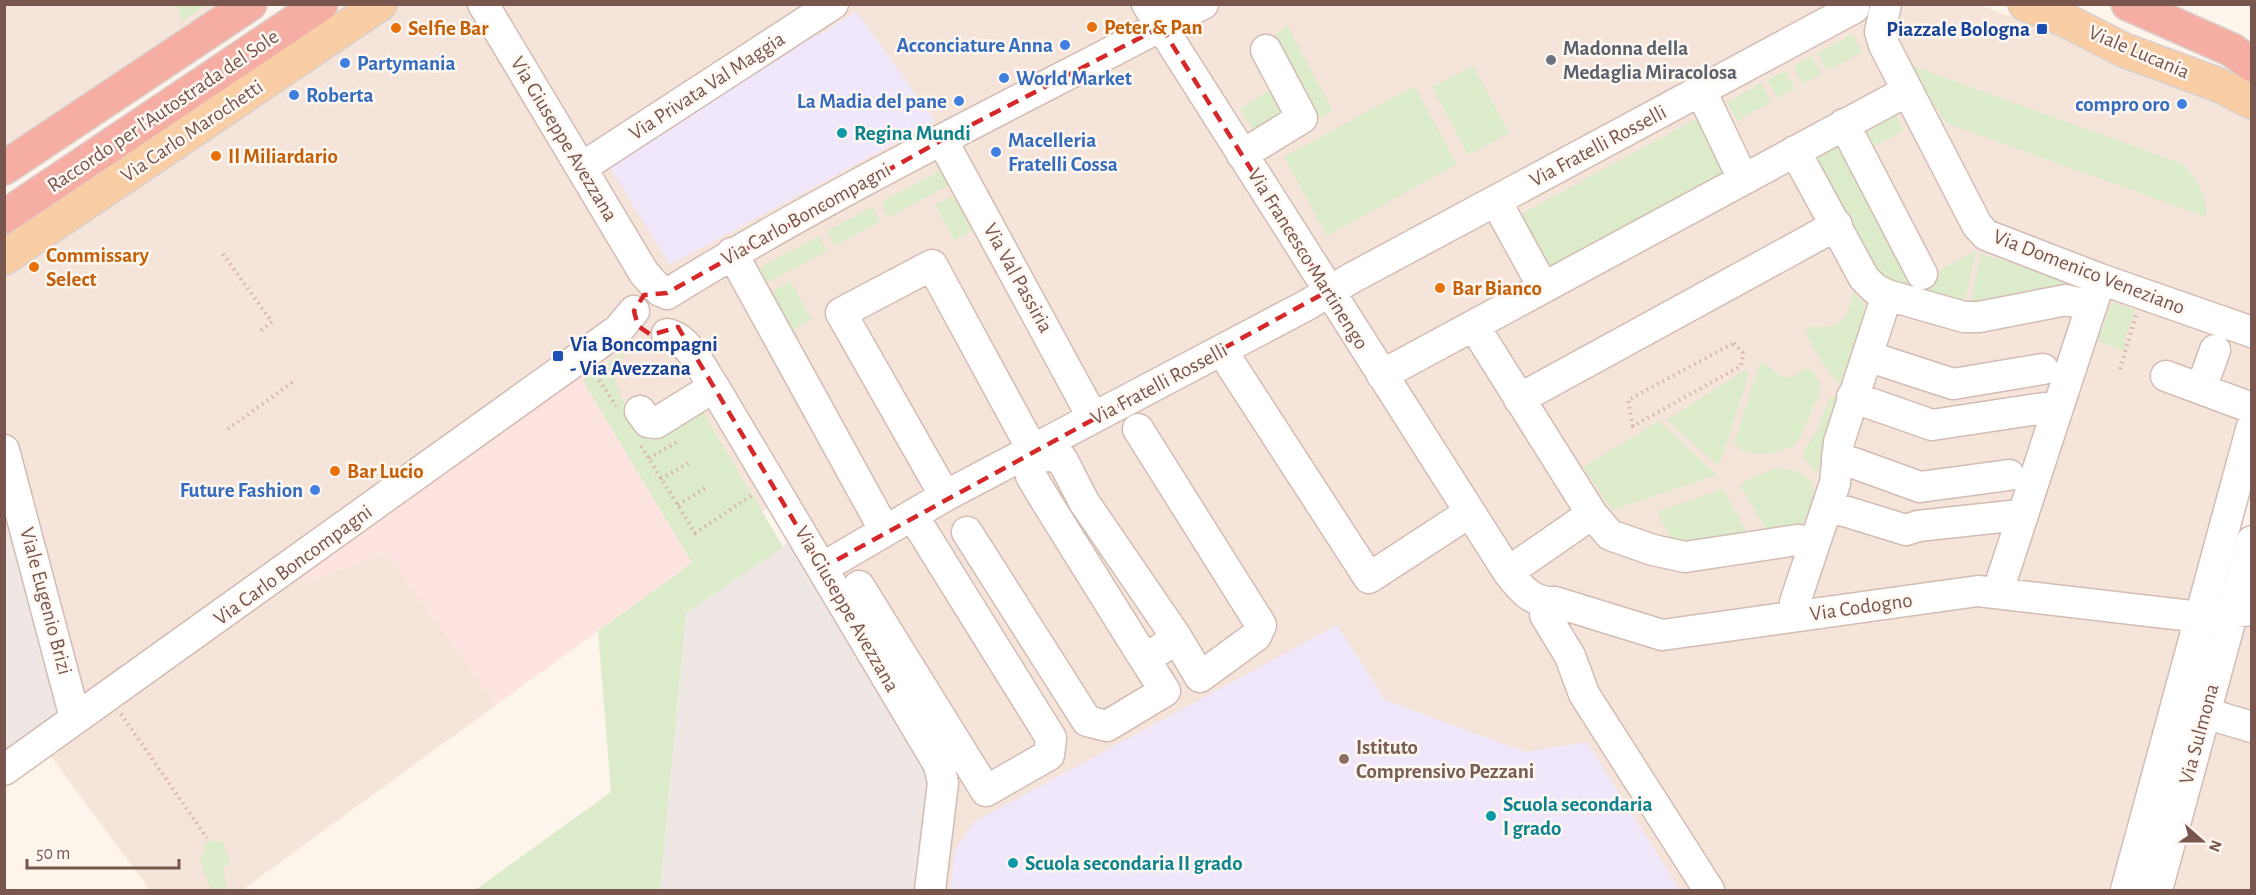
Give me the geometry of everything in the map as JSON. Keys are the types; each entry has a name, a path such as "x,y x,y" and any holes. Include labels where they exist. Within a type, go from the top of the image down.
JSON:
{"highway":[{"path":"4,168 250,4"},
{"name":"Raccordo per l'Autostrada del Sole","path":"4,217 321,4"},
{"path":"2128,4 2232,50 2252,65"}],"main road":[{"name":"Via Carlo Marochetti","path":"4,258 380,4"},
{"name":"Viale Lucania","path":"2025,4 2063,19 2124,50 2219,85 2252,102"}],"street":[{"name":"Via Giuseppe Avezzana","path":"483,4 580,168 650,293 679,309 677,334 714,387 943,774 930,891"},
{"name":"Via Carlo Boncompagni","path":"4,771 618,330 650,293 732,253 942,140 1154,16 1203,4"},
{"name":"Via Privata Val Maggia","path":"580,168 827,6"},
{"name":"Via Fratelli Rosselli","path":"822,568 945,496 1221,351 1701,91 1869,9"},
{"name":"Via Domenico Veneziano","path":"1869,9 1907,91 1981,230 1986,235 2096,292 2252,332"},
{"name":"Via Francesco Martinengo","path":"1154,16 1508,572 1537,599 1570,656 1584,694 1709,891"},
{"path":"1242,154 1302,118 1266,51"},
{"path":"1701,91 1743,179"},
{"path":"1382,375 1907,91"},
{"path":"1844,124 1922,274"},
{"name":"Via Val Passiria","path":"942,140 1093,418"},
{"path":"1795,151 1864,278 1875,289 1887,295 1852,398 1837,457 1835,483 1795,602 1795,616"},
{"path":"1496,201 1543,287"},
{"path":"1519,399 1837,225"},
{"path":"732,253 885,531"},
{"path":"945,496 841,313 932,265 1033,451 1031,476 1165,691 1107,726 1087,720 967,532"},
{"name":"Via Domenico Veneziano","path":"1887,295 1964,317 1979,318 2096,292"},
{"path":"1998,591 2096,292"},
{"name":"Via Giuseppe Avezzana","path":"650,293 635,320 645,333 655,336 677,334"},
{"path":"1474,326 1592,514 1610,535 1653,550 1685,557 1797,540 1815,542"},
{"path":"2201,389 2215,350"},
{"path":"1221,351 1369,578 1470,512"},
{"path":"1867,356 1953,384 2043,369"},
{"path":"2166,376 2252,408"},
{"path":"631,419 656,423 714,387"},
{"path":"1852,398 1932,425 2044,408 2057,411"},
{"name":"Via Sulmona","path":"2126,891 2252,426"},
{"path":"1033,451 1062,459 1084,502 1175,635 1200,677 1256,636 1261,626 1138,429"},
{"name":"Viale Eugenio Brizi","path":"4,450 75,718"},
{"path":"1837,457 1920,487 2008,475"},
{"path":"1828,506 1906,530 1918,526 2010,516 2021,520"},
{"path":"1508,572 1592,514"},
{"path":"859,586 986,791 1049,755 1051,738 913,516"},
{"name":"Via Sulmona","path":"2157,891 2205,713 2242,612 2252,541"},
{"name":"Via Codogno","path":"1537,599 1555,602 1662,636 1978,591 1998,591 2200,617"},
{"path":"2200,617 2242,612"},
{"path":"1142,655 1156,654 1175,635"},
{"path":"2205,713 2252,727"}],"path":[{"path":"223,254 272,322 259,332"},
{"path":"2120,369 2130,342 2126,340 2138,308"},
{"path":"1734,343 1743,353 1741,366 1633,426 1628,400 1734,343"},
{"path":"592,369 631,419 649,458 694,532 755,493"},
{"path":"228,429 294,381"},
{"path":"649,458 680,440"},
{"path":"661,479 692,460"},
{"path":"678,505 707,487"},
{"path":"119,711 207,838"}],"highlighted area":[{"path":"1161,27 1328,291 822,568 678,327 651,335 638,326 634,311 644,295 667,293 942,140"}],"shaded area":[{"path":"4,5 216,5 5,147"},
{"path":"364,5 1980,5 2223,98 2251,114 2251,381 2118,890 930,890 781,498 692,563 572,363 307,582 386,553 496,705 242,890 150,890 41,743 24,524 5,529 5,257"},
{"path":"856,11 935,121 670,265 606,161 810,25 818,36"},
{"path":"572,363 692,563 496,705 386,553 306,582 293,565"},
{"path":"25,524 75,718 5,770 5,529"},
{"path":"802,533 939,765 930,890 660,890 686,613"},
{"path":"2251,559 2251,890 2159,890"},
{"name":"Istituto Comprensivo Pezzani","path":"1337,625 1385,700 1525,752 1587,742 1680,890 950,890 955,850 974,822"}],"green space":[{"path":"177,4 206,5 181,22"},
{"path":"1287,25 1333,111 1316,120 1272,38"},
{"path":"1852,34 1862,52 1827,71 1818,53"},
{"path":"1812,56 1821,74 1803,84 1793,66"},
{"path":"1907,64 2183,164 2203,194 2206,217 1946,123"},
{"path":"1473,66 1509,133 1468,155 1432,87"},
{"path":"1785,71 1795,89 1777,98 1767,80"},
{"path":"1761,83 1771,102 1737,121 1727,102"},
{"path":"1414,86 1457,164 1327,236 1284,157"},
{"path":"1271,89 1290,119 1259,138 1240,109"},
{"path":"1894,111 1904,131 1866,151 1855,131"},
{"path":"1696,119 1725,174 1551,269 1521,214"},
{"path":"1843,138 1919,282 1900,291 1880,282 1809,156"},
{"path":"945,168 953,183 889,217 881,202"},
{"path":"953,195 972,231 954,240 935,205"},
{"path":"872,207 880,222 835,246 827,231"},
{"path":"819,236 827,251 767,283 759,268"},
{"path":"1976,251 1963,309 1908,293 1940,276 1938,271"},
{"path":"1981,253 2078,286 2077,289 1969,311"},
{"path":"791,281 811,319 792,330 772,291"},
{"path":"1853,291 1868,310 1843,387 1820,359 1806,328 1826,327 1844,319"},
{"path":"2112,302 2135,310 2124,341 2127,342 2124,351 2098,341"},
{"path":"623,352 625,355 619,363 615,378 619,393 632,416 700,407 783,547 686,613 660,890 475,890 611,792 598,631 692,563 583,381"},
{"path":"1764,362 1779,375 1787,378 1804,369 1812,370 1819,382 1820,392 1799,440 1791,447 1770,454 1744,452 1734,443 1760,363"},
{"path":"1745,370 1750,373 1722,458 1716,464 1667,420"},
{"path":"1830,397 1839,397 1823,450 1821,468 1815,472 1804,458 1804,450 1817,431"},
{"path":"1659,421 1717,475 1612,510 1583,467"},
{"path":"1777,468 1804,475 1812,485 1813,502 1800,526 1787,531 1767,531 1741,487 1745,481"},
{"path":"1723,489 1750,538 1678,551 1657,512"},
{"path":"215,839 217,843 223,841 230,864 223,867 227,890 211,890 200,858 205,851 203,844"}],"place":[{"name":"Peter & Pan","path":"1092,27"},
{"name":"Selfie Bar","path":"396,28"},
{"name":"Piazzale Bologna","path":"2042,29"},
{"name":"Acconciature Anna","path":"1065,45"},
{"name":"Madonna della Medaglia Miracolosa","path":"1551,60"},
{"name":"Partymania","path":"345,63"},
{"name":"World Market","path":"1004,78"},
{"name":"Roberta","path":"294,95"},
{"name":"La Madia del pane","path":"959,101"},
{"name":"compro oro","path":"2182,104"},
{"name":"Regina Mundi","path":"842,133"},
{"name":"Macelleria Fratelli Cossa","path":"996,152"},
{"name":"Il Miliardario","path":"216,156"},
{"name":"Commissary Select","path":"34,267"},
{"name":"Bar Bianco","path":"1440,288"},
{"name":"Via Boncompagni - Via Avezzana","path":"558,356"},
{"name":"Bar Lucio","path":"335,471"},
{"name":"Future Fashion","path":"315,490"},
{"name":"Istituto Comprensivo Pezzani","path":"1344,759"},
{"name":"Scuola secondaria I grado","path":"1491,816"},
{"name":"Scuola secondaria II grado","path":"1013,863"}]}
